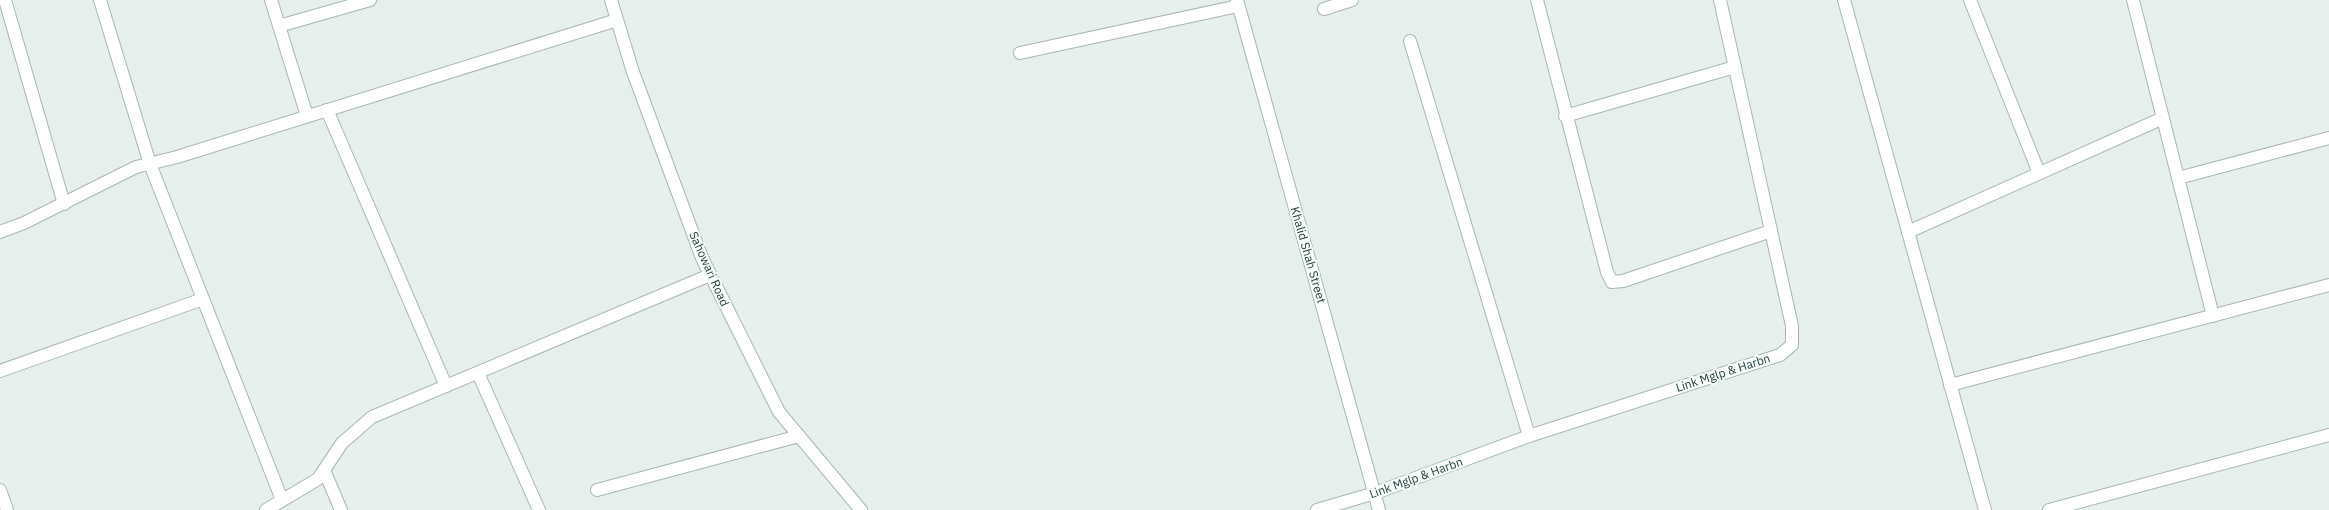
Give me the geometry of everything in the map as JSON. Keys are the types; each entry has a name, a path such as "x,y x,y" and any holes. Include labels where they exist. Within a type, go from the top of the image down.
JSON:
{"street":[{"path":"5,0 64,204"},
{"path":"100,0 150,164 282,500"},
{"path":"271,0 307,116"},
{"path":"279,26 370,0"},
{"name":"Sahowari Road","path":"610,0 632,72 702,258 710,275 779,412 862,510"},
{"path":"1324,9 1352,0"},
{"path":"1537,0 1607,272 1612,282 1623,281 1771,231"},
{"name":"Link Mglp & Harbn","path":"1317,510 1376,493 1529,436 1780,355 1792,345 1792,326 1720,0"},
{"path":"1844,0 1985,510"},
{"path":"1970,0 2039,173"},
{"path":"2133,0 2214,316"},
{"path":"1020,53 1238,3"},
{"name":"Khalid Shah Street","path":"1238,3 1376,493 1379,510"},
{"path":"0,232 24,224 136,167 327,110 616,20"},
{"path":"1410,41 1529,436"},
{"path":"1566,116 1735,67"},
{"path":"327,110 446,386"},
{"path":"1908,232 2163,118"},
{"path":"2178,178 2329,138"},
{"path":"266,510 318,479 342,443 372,417 710,275"},
{"path":"1950,385 2329,285"},
{"path":"0,371 203,299"},
{"path":"478,373 539,510"},
{"path":"2049,510 2329,435"},
{"path":"597,490 798,436"},
{"path":"324,470 341,510"},
{"path":"0,490 7,510"}]}
